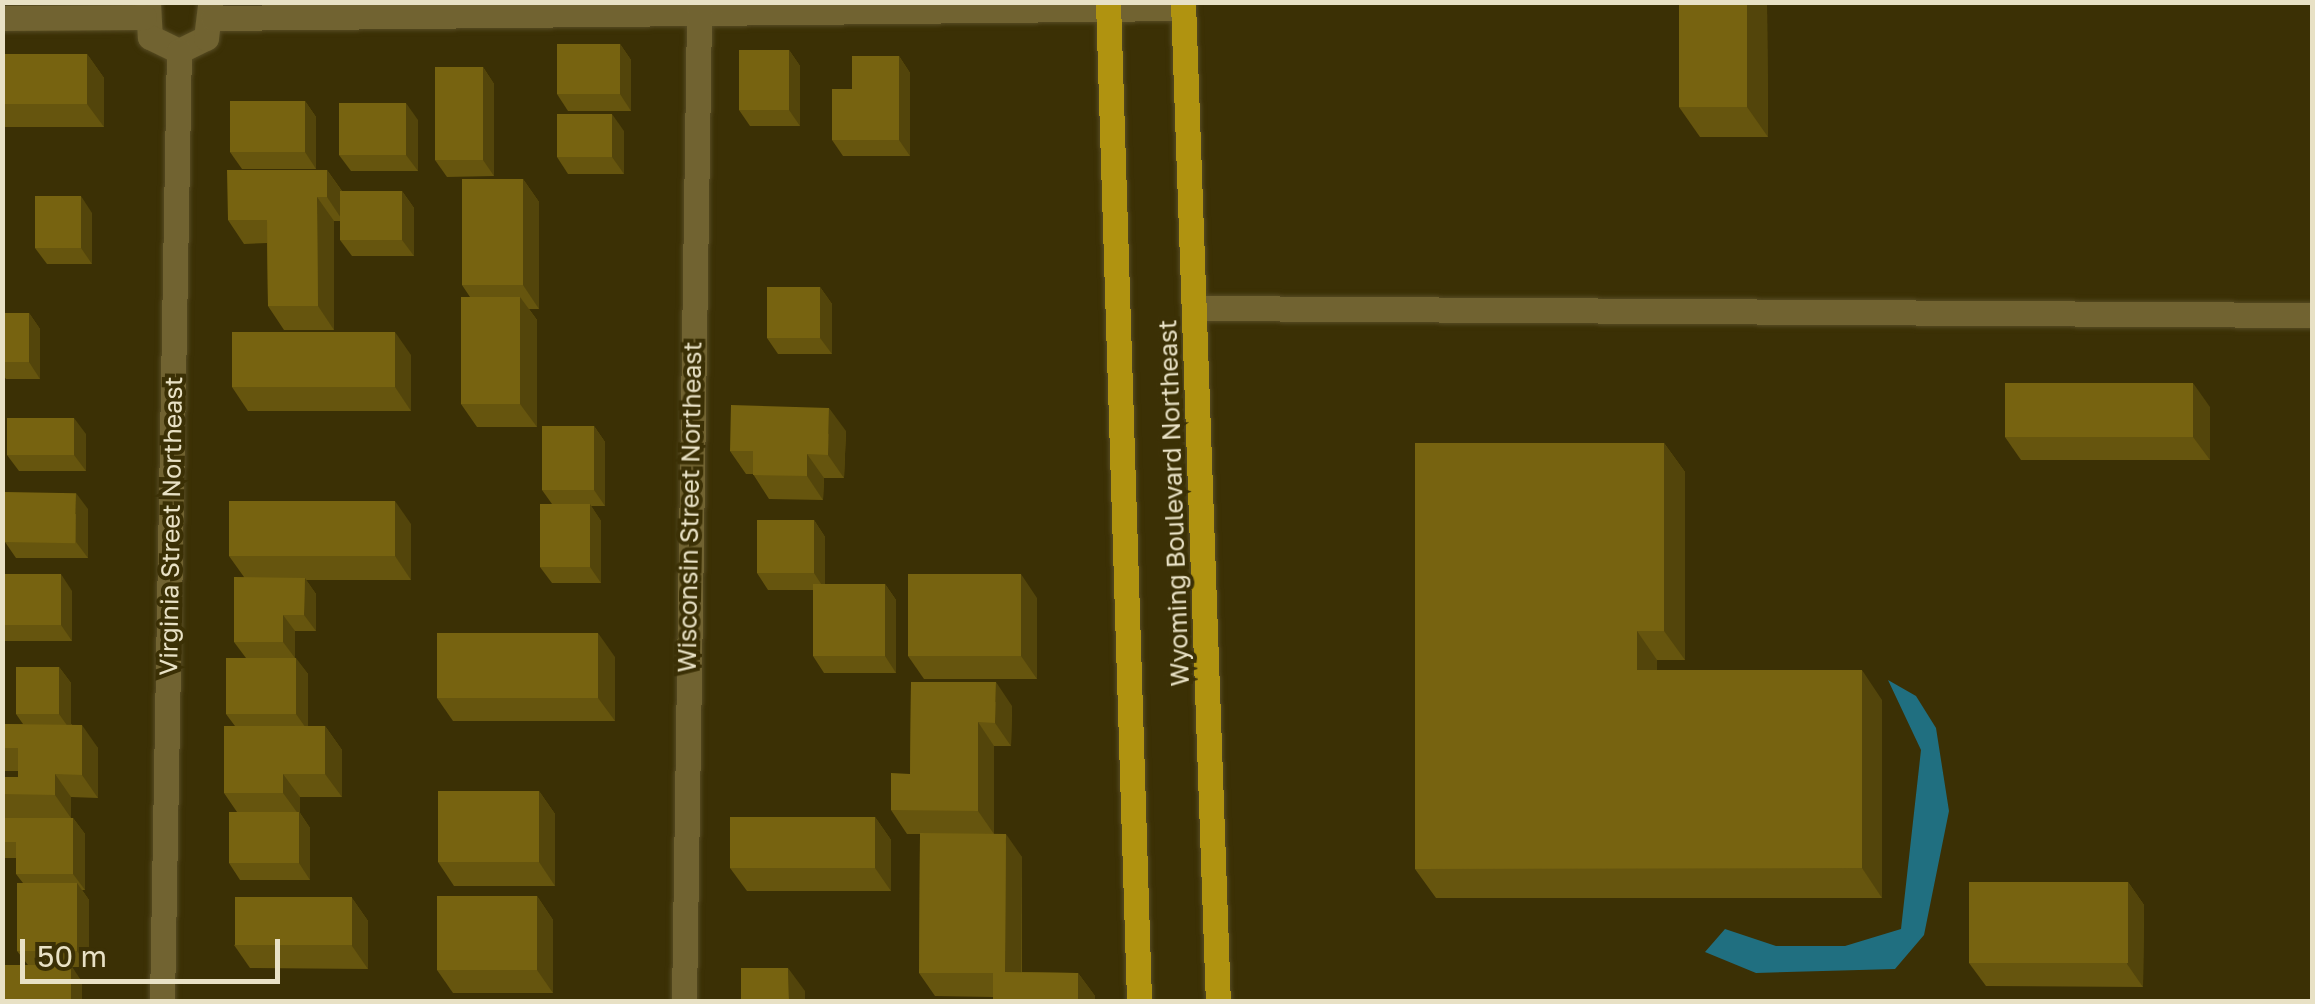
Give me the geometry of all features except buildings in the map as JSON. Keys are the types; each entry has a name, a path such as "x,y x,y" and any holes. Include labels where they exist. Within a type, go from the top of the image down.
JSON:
{"main road":[{"name":"Wyoming Boulevard Northeast","path":"1183,5 1198,308 1218,1002"},
{"name":"Wyoming Boulevard Northeast","path":"1108,7 1139,1002"}],"street":[{"path":"2,18 146,10 158,45 179,52 206,38 211,10 699,13 1183,5"},
{"name":"Wisconsin Street Northeast","path":"684,1002 699,13"},
{"name":"Virginia Street Northeast","path":"162,1002 179,52"},
{"path":"1198,308 2312,315"}],"water":[{"path":"1888,680 1916,696 1936,728 1949,811 1924,935 1895,969 1756,973 1705,952 1725,929 1776,946 1845,946 1901,929 1921,750"}]}
